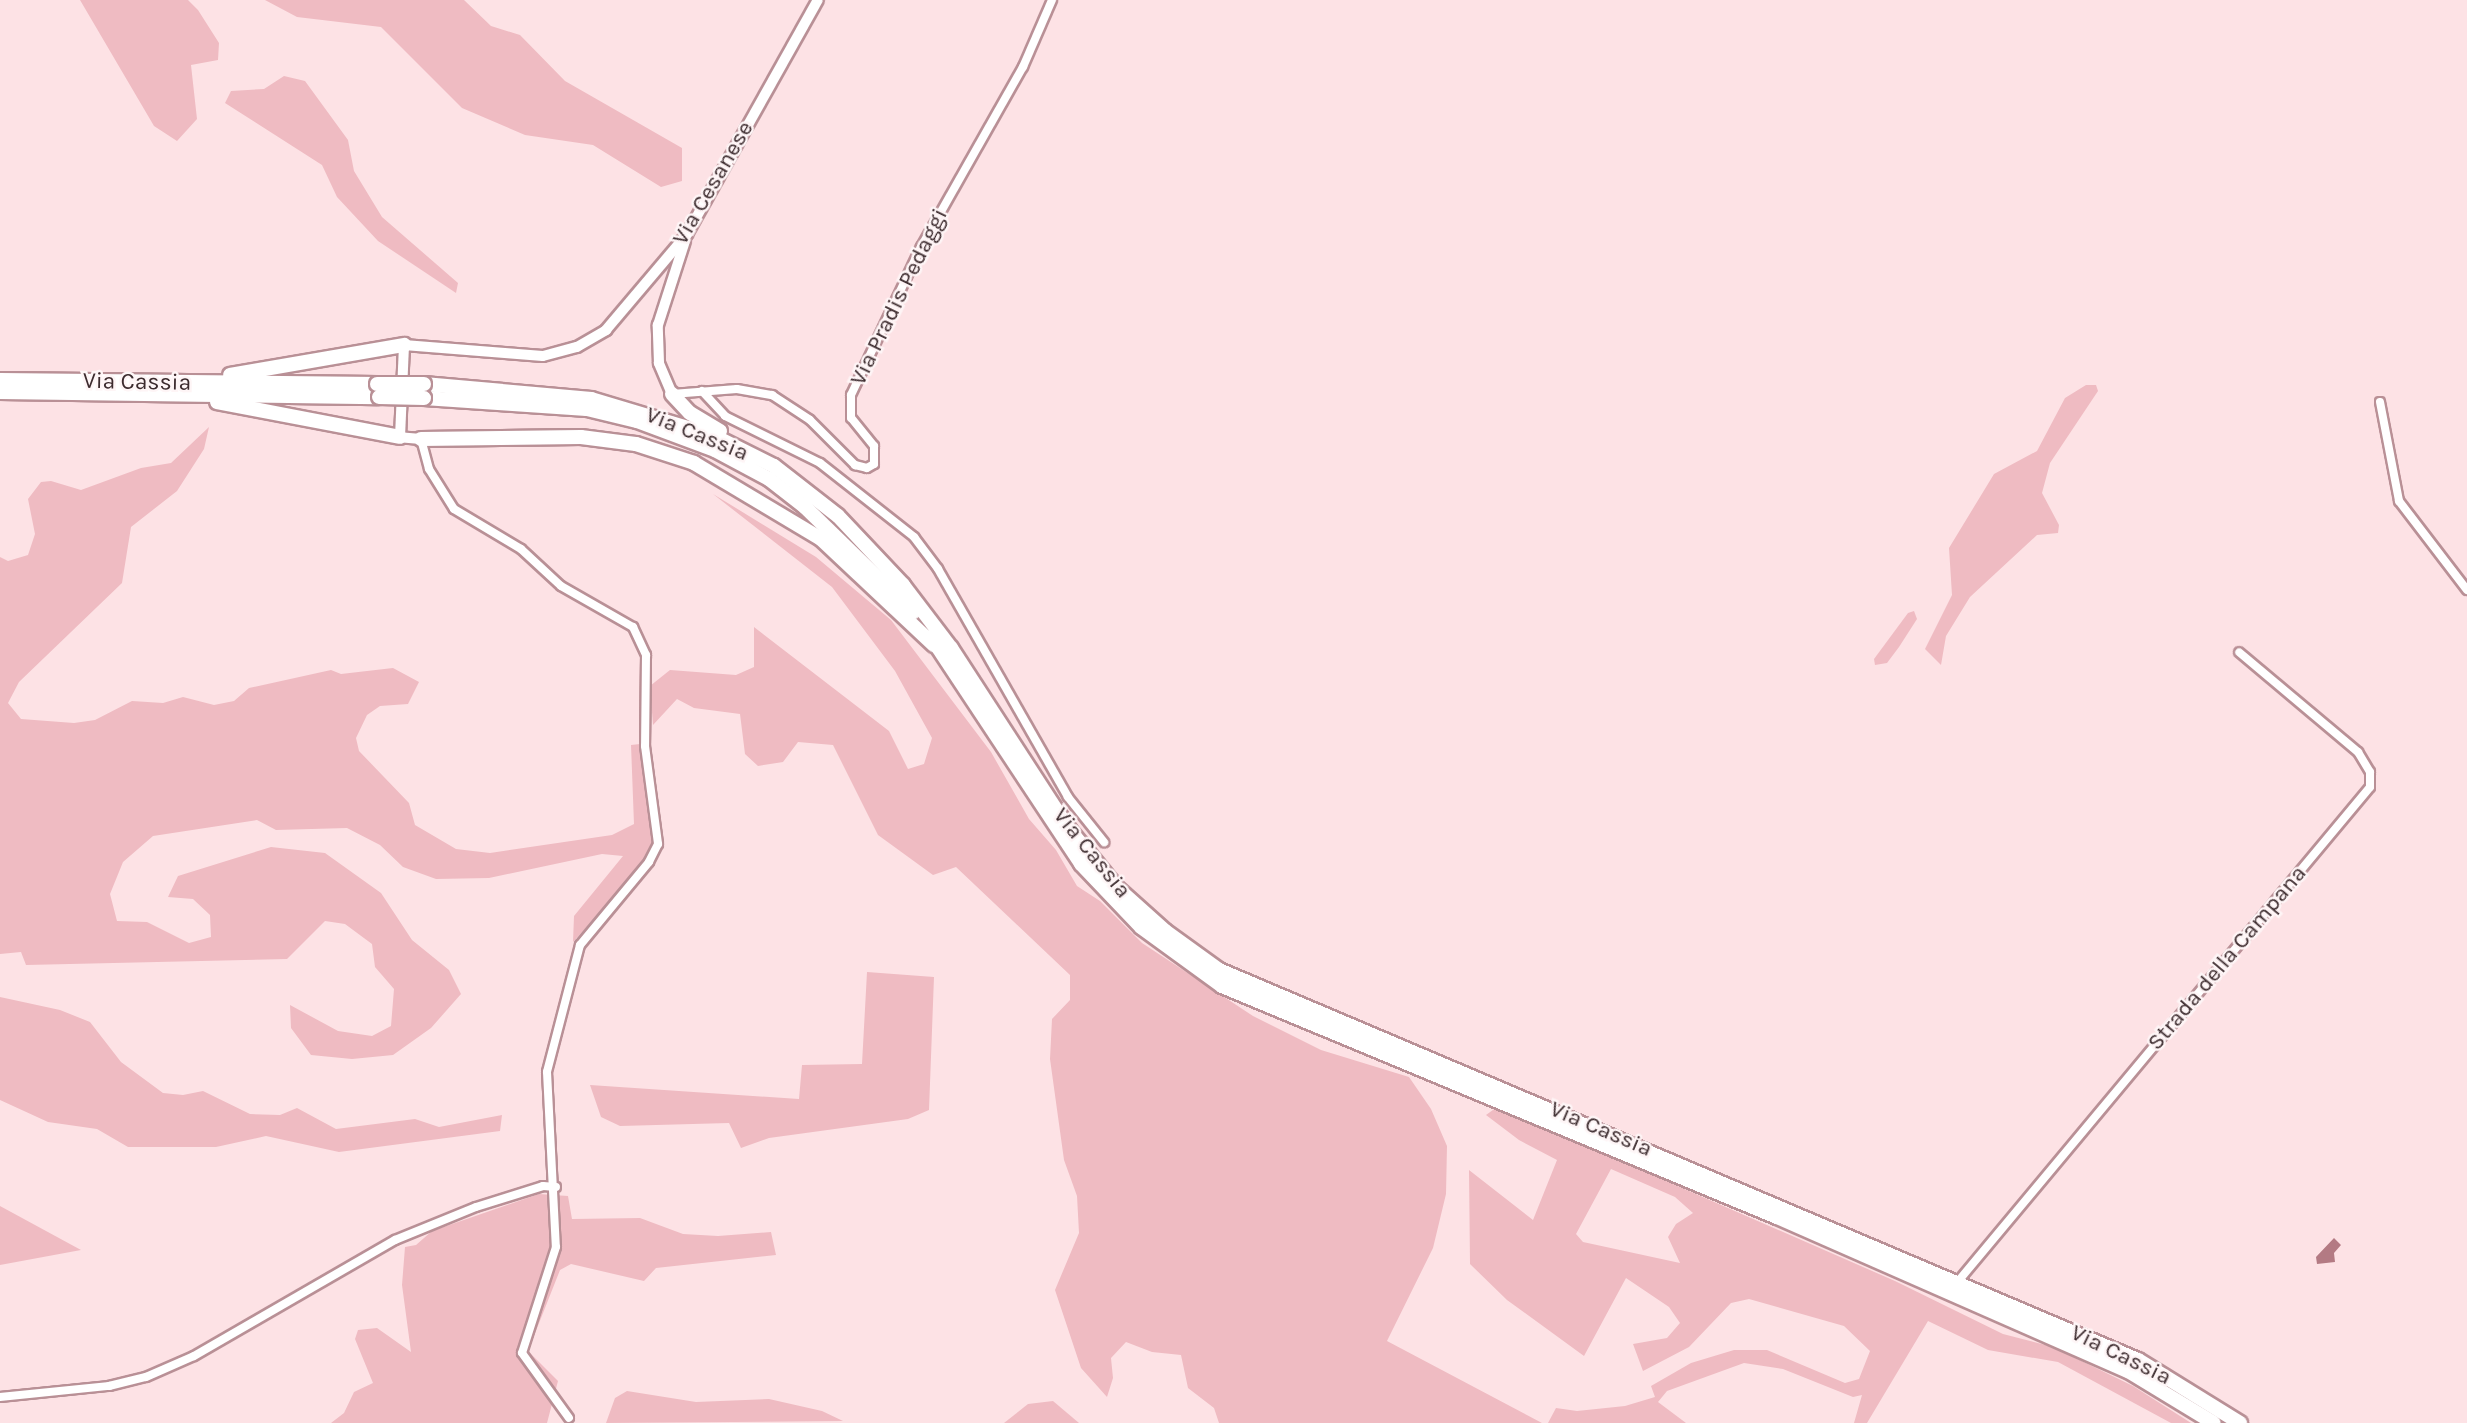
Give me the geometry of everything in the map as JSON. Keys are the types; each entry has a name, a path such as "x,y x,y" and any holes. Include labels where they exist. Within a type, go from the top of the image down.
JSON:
{"highway":[{"path":"147,383 190,375 241,375 404,345"},
{"name":"Via Cassia","path":"0,380 424,391 591,399 714,436 774,466 838,516 889,568 951,648 1090,857 1133,904 1219,970 1275,997 1870,1244 2138,1360 2240,1423"},
{"name":"Via Cassia","path":"0,393 177,394 378,390"},
{"name":"Via Cassia","path":"424,391 587,409 637,421 715,450 769,479 832,529 895,592 941,652 1081,864 1141,927 1222,986 1777,1217 2115,1365 2214,1423"},
{"path":"177,394 400,437"},
{"path":"672,394 694,416 774,466"},
{"path":"421,439 581,437 636,444 694,463 821,539 941,652"}],"street":[{"name":"Via Cesanese","path":"404,345 530,356 577,347 622,315 687,234 818,0"},
{"name":"Via Pradis Pedaggi","path":"672,394 745,390 777,397 810,420 855,465 867,468 874,464 874,446 851,418 853,390 921,247 1024,67 1052,0"},
{"path":"672,394 659,363 658,325 687,234"},
{"path":"404,345 400,437 421,439 429,470 454,509 521,549 561,586 633,627 646,650 645,746 659,840 649,862 588,931 574,958 547,1072 556,1187 555,1256 522,1353 569,1418"},
{"path":"702,391 725,416 820,463 914,537 938,569 1068,797 1104,842"},
{"path":"2380,402 2399,501 2467,590"},
{"name":"Strada della Campana","path":"1960,1279 2370,787 2369,769 2355,748 2239,652"},
{"path":"0,1397 109,1386 146,1377 194,1356 402,1236 476,1207 543,1186 556,1187"},
{"path":"1870,1244 1960,1279 2014,1306"}],"shaded area":[{"path":"80,0 188,0 198,10 219,43 218,60 191,65 197,119 177,141 154,126"},
{"path":"265,0 464,0 491,26 520,35 565,81 682,148 682,181 661,187 593,145 525,135 462,108 381,27 297,17"},
{"path":"284,76 305,81 348,140 354,171 382,217 458,283 456,293 378,241 337,197 322,165 225,103 231,91 264,89"},
{"path":"2086,385 2096,385 2098,391 2050,463 2042,493 2059,525 2058,533 2037,535 1970,597 1946,636 1941,665 1925,649 1952,595 1949,548 1994,474 2037,451 2065,398"},
{"path":"209,427 204,449 177,491 131,527 122,583 19,682 8,703 21,719 74,723 95,720 132,701 163,703 183,697 214,705 234,701 249,688 331,670 341,674 393,668 419,682 408,704 380,706 367,715 356,738 359,751 409,803 415,825 456,849 490,853 612,835 634,824 631,745 640,744 657,832 647,861 573,942 574,916 623,856 602,854 489,878 436,879 403,867 380,845 347,828 276,830 257,820 153,836 123,862 110,894 117,921 147,922 189,943 211,937 210,915 193,899 168,897 178,876 271,847 325,853 381,893 412,940 449,970 461,994 431,1028 393,1055 352,1059 311,1055 291,1028 290,1005 338,1031 372,1036 391,1026 394,989 375,967 372,944 345,924 325,921 287,959 26,965 21,952 0,954 0,557 8,561 28,555 35,534 28,499 41,482 51,481 81,490 141,468 171,463"},
{"path":"713,494 816,557 891,620 991,752 1029,819 1056,850 1077,886 1100,901 1142,943 1253,1016 1321,1050 1409,1077 1431,1109 1447,1146 1446,1194 1433,1248 1387,1341 1542,1423 1219,1423 1214,1408 1188,1388 1181,1355 1152,1352 1126,1342 1111,1358 1113,1378 1107,1397 1081,1368 1055,1290 1079,1233 1077,1196 1064,1160 1050,1059 1052,1019 1070,1000 1070,975 956,867 933,875 878,835 833,745 798,742 783,762 758,766 745,754 740,714 694,708 677,699 653,725 650,686 670,670 736,675 754,667 754,627 889,731 908,769 924,764 932,738 895,671 832,587"},
{"path":"1914,611 1917,619 1899,647 1887,663 1875,665 1874,659 1908,613"},
{"path":"867,972 934,977 929,1110 908,1119 769,1138 741,1148 729,1123 620,1126 601,1117 590,1085 799,1099 802,1065 862,1064"},
{"path":"0,997 60,1010 90,1022 121,1062 163,1093 183,1095 203,1091 250,1114 280,1115 297,1108 336,1129 415,1119 439,1127 502,1115 500,1131 339,1152 266,1136 216,1147 128,1147 97,1129 48,1122 0,1100"},
{"path":"1497,1107 1895,1281 2003,1334 2053,1347 2133,1386 2191,1423 2171,1423 2058,1362 1988,1350 1928,1321 1867,1423 1854,1423 1862,1395 1853,1397 1783,1369 1744,1363 1667,1391 1658,1402 1686,1423 1548,1423 1556,1408 1577,1411 1625,1406 1655,1397 1651,1386 1691,1363 1734,1350 1767,1350 1845,1383 1859,1379 1870,1351 1844,1326 1749,1299 1731,1303 1689,1347 1643,1371 1633,1344 1667,1338 1680,1323 1669,1307 1626,1278 1584,1356 1507,1300 1470,1264 1469,1170 1533,1220 1557,1160 1519,1140 1486,1115","holes":["1611,1169 1675,1197 1693,1213 1676,1224 1668,1237 1680,1263 1583,1242 1576,1234"]},
{"path":"539,1194 568,1196 572,1219 640,1218 683,1234 718,1236 771,1232 776,1255 656,1268 644,1281 571,1264 560,1270 528,1351 558,1381 547,1423 331,1423 344,1413 354,1392 373,1383 355,1339 358,1330 377,1328 411,1352 402,1285 405,1247 416,1245 432,1231"},
{"path":"0,1206 81,1250 0,1265"},
{"path":"2334,1238 2341,1245 2334,1253 2335,1262 2317,1264 2316,1257"},
{"path":"627,1391 696,1402 769,1399 822,1411 843,1421 606,1423 615,1398"},
{"path":"1053,1401 1079,1423 1004,1423 1028,1404"}]}
